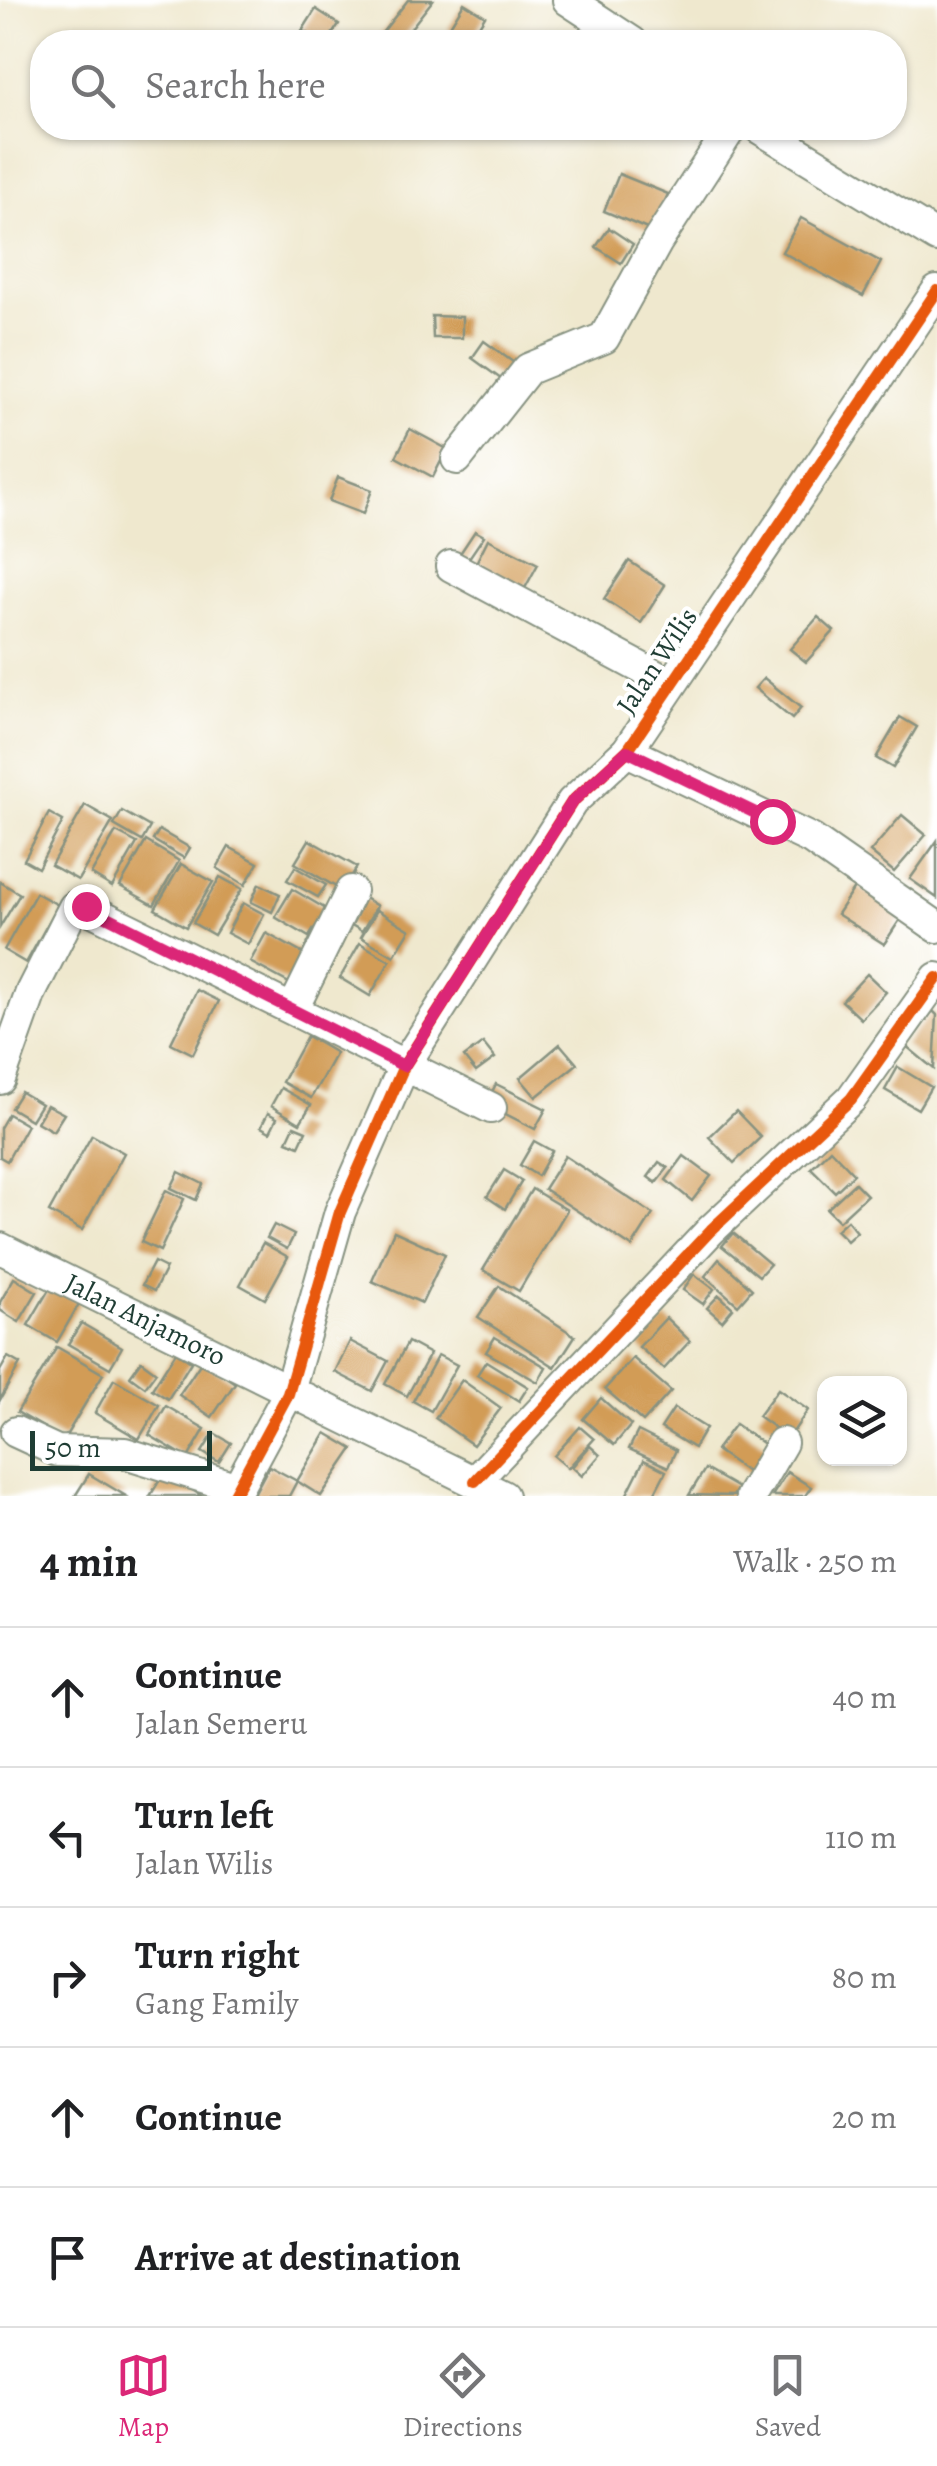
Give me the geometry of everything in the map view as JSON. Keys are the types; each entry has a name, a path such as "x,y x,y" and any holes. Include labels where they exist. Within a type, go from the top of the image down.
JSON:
{"street":[{"path":"568,0 614,30"},
{"path":"457,459 528,369 604,338 657,242 723,140"},
{"path":"779,140 937,238"},
{"name":"Jalan Wilis","path":"235,1492 288,1394 340,1212 404,1066 572,802 627,751 937,291"},
{"path":"451,566 671,684"},
{"path":"627,751 811,839 937,928"},
{"path":"293,1009 352,891"},
{"path":"0,1079 30,992 74,908 86,906 490,1108"},
{"path":"474,1481 711,1230 851,1098 937,978"},
{"name":"Jalan Anjamoro","path":"0,1248 288,1394 503,1496"},
{"path":"16,1432 58,1451 125,1453 235,1492"},
{"path":"751,1496 782,1443"}],"building":[{"path":"408,0 433,0 409,30 384,30"},
{"path":"464,3 485,16 476,30 448,29"},
{"path":"316,9 339,24 335,30 303,30"},
{"path":"619,174 668,194 652,231 604,211"},
{"path":"801,218 881,262 863,296 782,252"},
{"path":"609,228 633,244 621,263 596,247"},
{"path":"432,316 462,317 462,338 433,338"},
{"path":"484,341 517,365 505,382 472,358"},
{"path":"410,429 447,449 433,477 396,457"},
{"path":"338,477 372,490 363,514 329,501"},
{"path":"475,531 484,536 467,561 459,555"},
{"path":"488,539 538,564 525,588 476,563"},
{"path":"629,561 665,585 641,623 604,599"},
{"path":"818,617 834,631 806,662 790,649"},
{"path":"764,678 801,708 792,719 755,688"},
{"path":"900,717 917,727 893,768 876,758"},
{"path":"85,805 113,821 78,880 51,865"},
{"path":"122,811 150,827 142,841 114,825"},
{"path":"49,813 63,821 38,868 24,860"},
{"path":"902,815 926,835 894,872 870,852"},
{"path":"159,830 190,848 184,858 153,840"},
{"path":"116,832 137,843 112,887 91,874"},
{"path":"309,840 357,867 343,891 295,863"},
{"path":"146,841 179,861 154,905 120,886"},
{"path":"937,841 937,898 910,879"},
{"path":"229,847 258,863 245,885 217,868"},
{"path":"181,864 213,882 186,927 155,909"},
{"path":"295,867 326,885 318,897 287,880"},
{"path":"220,877 242,889 214,935 193,923"},
{"path":"0,882 20,894 0,927"},
{"path":"259,884 280,894 272,912 251,902"},
{"path":"856,885 903,915 884,944 837,914"},
{"path":"292,889 326,909 309,937 275,917"},
{"path":"36,893 58,905 26,963 4,950"},
{"path":"363,897 377,906 362,931 348,923"},
{"path":"243,903 264,914 248,944 227,933"},
{"path":"377,910 410,930 394,956 361,937"},
{"path":"266,933 307,956 291,984 250,962"},
{"path":"360,943 390,961 370,996 340,978"},
{"path":"867,974 886,992 861,1019 842,1001"},
{"path":"197,990 219,1001 193,1054 171,1043"},
{"path":"933,1011 937,1015 934,1069 905,1045"},
{"path":"307,1036 336,1053 311,1098 282,1082"},
{"path":"483,1043 495,1058 476,1072 464,1057"},
{"path":"560,1044 577,1064 536,1097 520,1078"},
{"path":"898,1067 931,1087 918,1109 885,1090"},
{"path":"496,1084 546,1109 535,1129 486,1104"},
{"path":"281,1088 311,1105 300,1123 271,1106"},
{"path":"21,1092 41,1104 31,1120 11,1108"},
{"path":"47,1105 64,1114 53,1131 37,1122"},
{"path":"736,1111 761,1137 734,1163 709,1137"},
{"path":"268,1113 277,1118 270,1132 261,1127"},
{"path":"8,1114 27,1125 7,1161 0,1157 0,1128"},
{"path":"294,1126 306,1131 299,1146 287,1141"},
{"path":"92,1135 124,1153 82,1230 49,1212"},
{"path":"534,1141 552,1151 538,1176 520,1165"},
{"path":"830,1149 854,1174 835,1192 811,1168"},
{"path":"565,1156 653,1214 632,1247 544,1189"},
{"path":"684,1156 711,1176 692,1201 666,1180"},
{"path":"659,1162 668,1168 656,1183 648,1177"},
{"path":"504,1170 522,1181 505,1209 487,1197"},
{"path":"179,1172 203,1184 196,1200 171,1188"},
{"path":"855,1183 867,1195 839,1221 827,1209"},
{"path":"532,1189 567,1210 519,1291 483,1270"},
{"path":"166,1190 184,1199 160,1251 141,1242"},
{"path":"847,1220 857,1232 847,1241 836,1230"},
{"path":"274,1225 294,1235 287,1249 267,1238"},
{"path":"394,1231 445,1254 422,1303 372,1281"},
{"path":"733,1233 770,1264 759,1276 722,1246"},
{"path":"263,1243 288,1257 265,1299 240,1285"},
{"path":"719,1259 752,1289 738,1305 705,1276"},
{"path":"154,1262 166,1268 154,1291 142,1285"},
{"path":"694,1274 714,1289 703,1304 683,1290"},
{"path":"14,1278 37,1292 19,1322 0,1310 0,1302"},
{"path":"51,1286 80,1302 57,1342 28,1325"},
{"path":"499,1286 575,1336 555,1367 478,1317"},
{"path":"719,1295 733,1308 722,1321 707,1308"},
{"path":"666,1318 690,1341 664,1369 639,1347"},
{"path":"81,1323 122,1347 110,1368 68,1344"},
{"path":"495,1337 546,1367 538,1382 486,1352"},
{"path":"350,1341 388,1361 372,1391 335,1372"},
{"path":"408,1342 430,1354 407,1396 385,1384"},
{"path":"57,1347 103,1374 64,1439 17,1412"},
{"path":"176,1352 191,1362 168,1399 152,1389"},
{"path":"438,1355 457,1365 431,1411 413,1401"},
{"path":"8,1357 20,1364 0,1400 0,1371"},
{"path":"633,1358 671,1391 643,1422 605,1389"},
{"path":"141,1361 156,1372 145,1387 130,1376"},
{"path":"202,1361 235,1383 212,1417 179,1395"},
{"path":"486,1361 528,1387 519,1401 477,1375"},
{"path":"114,1379 159,1405 139,1439 95,1413"},
{"path":"462,1380 501,1408 473,1445 435,1418"},
{"path":"778,1389 808,1410 789,1438 758,1416"},
{"path":"601,1398 631,1425 614,1445 583,1419"},
{"path":"166,1406 205,1429 188,1458 149,1435"},
{"path":"674,1408 706,1428 694,1448 661,1428"},
{"path":"735,1424 772,1450 753,1476 716,1450"},
{"path":"580,1427 594,1439 568,1468 554,1456"},
{"path":"638,1431 676,1450 668,1467 629,1449"},
{"path":"214,1433 231,1443 219,1462 202,1452"},
{"path":"326,1433 353,1449 321,1496 297,1481"},
{"path":"590,1446 600,1455 582,1476 572,1467"},
{"path":"644,1460 666,1471 653,1496 626,1496"},
{"path":"269,1466 297,1481 289,1496 253,1496"},
{"path":"705,1469 738,1488 733,1496 689,1495"},
{"path":"787,1472 811,1487 805,1496 772,1496"},
{"path":"164,1473 202,1496 150,1496"},
{"path":"89,1474 126,1496 75,1496"}],"cycle path":[{"path":"233,1496 288,1394 340,1212 404,1066 572,802 627,751 937,291"},
{"path":"475,1481 711,1230 851,1099 937,978"}],"route":[{"path":"86,906 404,1066 572,802 627,751 772,821"}]}
